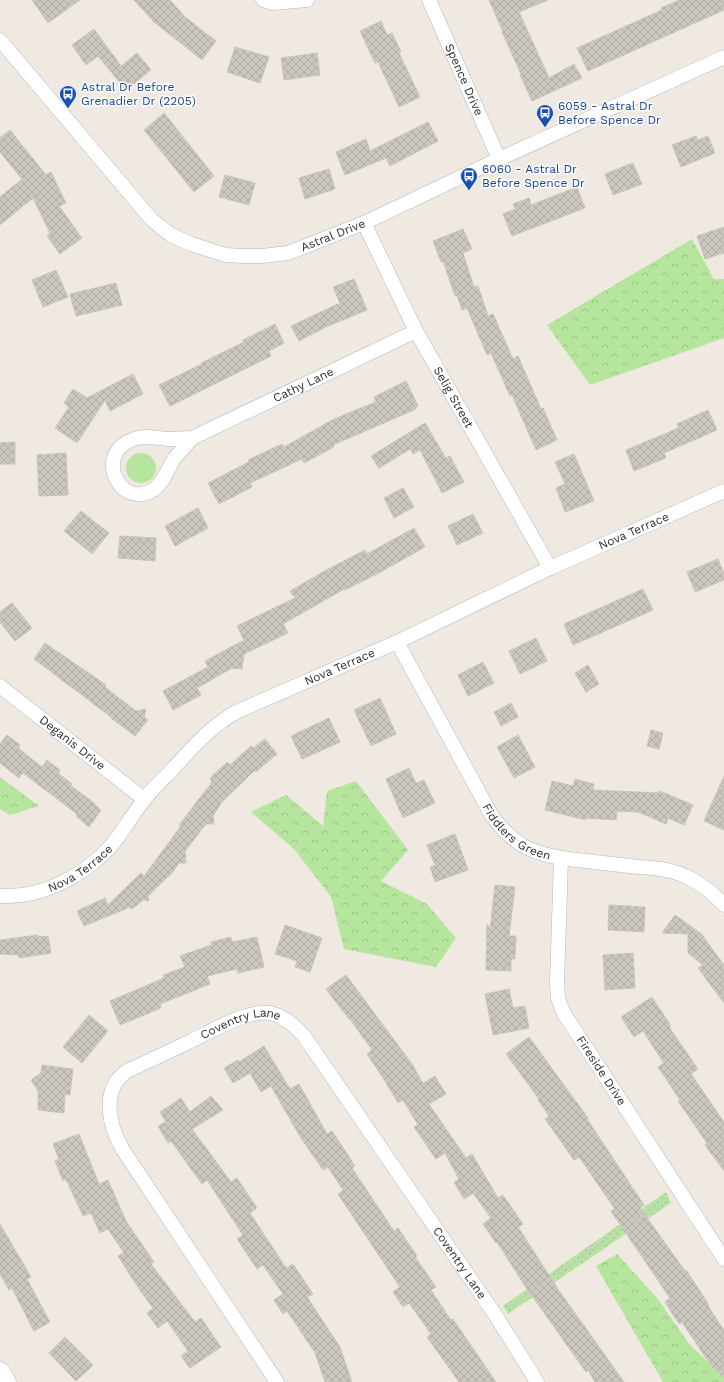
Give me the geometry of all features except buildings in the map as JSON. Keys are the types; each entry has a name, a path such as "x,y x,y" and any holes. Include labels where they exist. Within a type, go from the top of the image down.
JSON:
{"street":[{"path":"263,0 272,2 307,0"},
{"name":"Spence Drive","path":"429,0 499,159"},
{"name":"Astral Drive","path":"0,40 152,220 171,235 191,244 226,255 243,256 262,256 288,253 364,223 499,159 724,57"},
{"name":"Selig Street","path":"364,223 416,331 550,568"},
{"name":"Cathy Lane","path":"192,438 175,459 156,488 150,492 141,494 132,493 124,489 118,482 114,474 113,461 119,449 126,443 136,438 192,438 416,331"},
{"name":"Nova Terrace","path":"0,896 17,897 30,894 69,880 110,847 125,828 144,799 207,732 227,717 252,704 397,642 550,568 724,491"},
{"name":"Fiddlers Green","path":"397,642 489,811 508,835 538,854 561,859 670,871 685,876 699,884 716,897 724,906"},
{"name":"Deganis Drive","path":"0,686 144,799"},
{"name":"Fireside Drive","path":"561,859 557,983 560,1005 566,1019 724,1259"},
{"name":"Coventry Lane","path":"277,1382 124,1150 113,1129 110,1111 110,1097 113,1086 123,1074 231,1022 250,1015 269,1013 292,1024 304,1036 496,1316 537,1382"},
{"path":"0,1372 6,1382"}],"path":[{"path":"496,1316 679,1189"}],"green space":[{"path":"692,239 714,279 724,279 724,338 590,385 547,325"},
{"path":"141,453 152,457 156,468 152,479 141,483 130,479 126,468 130,457"},
{"path":"0,777 39,806 10,815 0,809"},
{"path":"356,781 408,850 381,881 427,904 456,938 436,967 344,949 331,897 294,849 251,812 286,795 323,826 327,791"},
{"path":"666,1192 671,1203 508,1314 503,1306"},
{"path":"617,1254 657,1298 690,1345 724,1377 724,1382 663,1382 596,1266"}],"place":[{"name":"Astral Dr Before Grenadier Dr (2205)","path":"68,109"},
{"name":"6059 - Astral Dr Before Spence Dr","path":"545,128"},
{"name":"6060 - Astral Dr Before Spence Dr","path":"469,191"}]}
